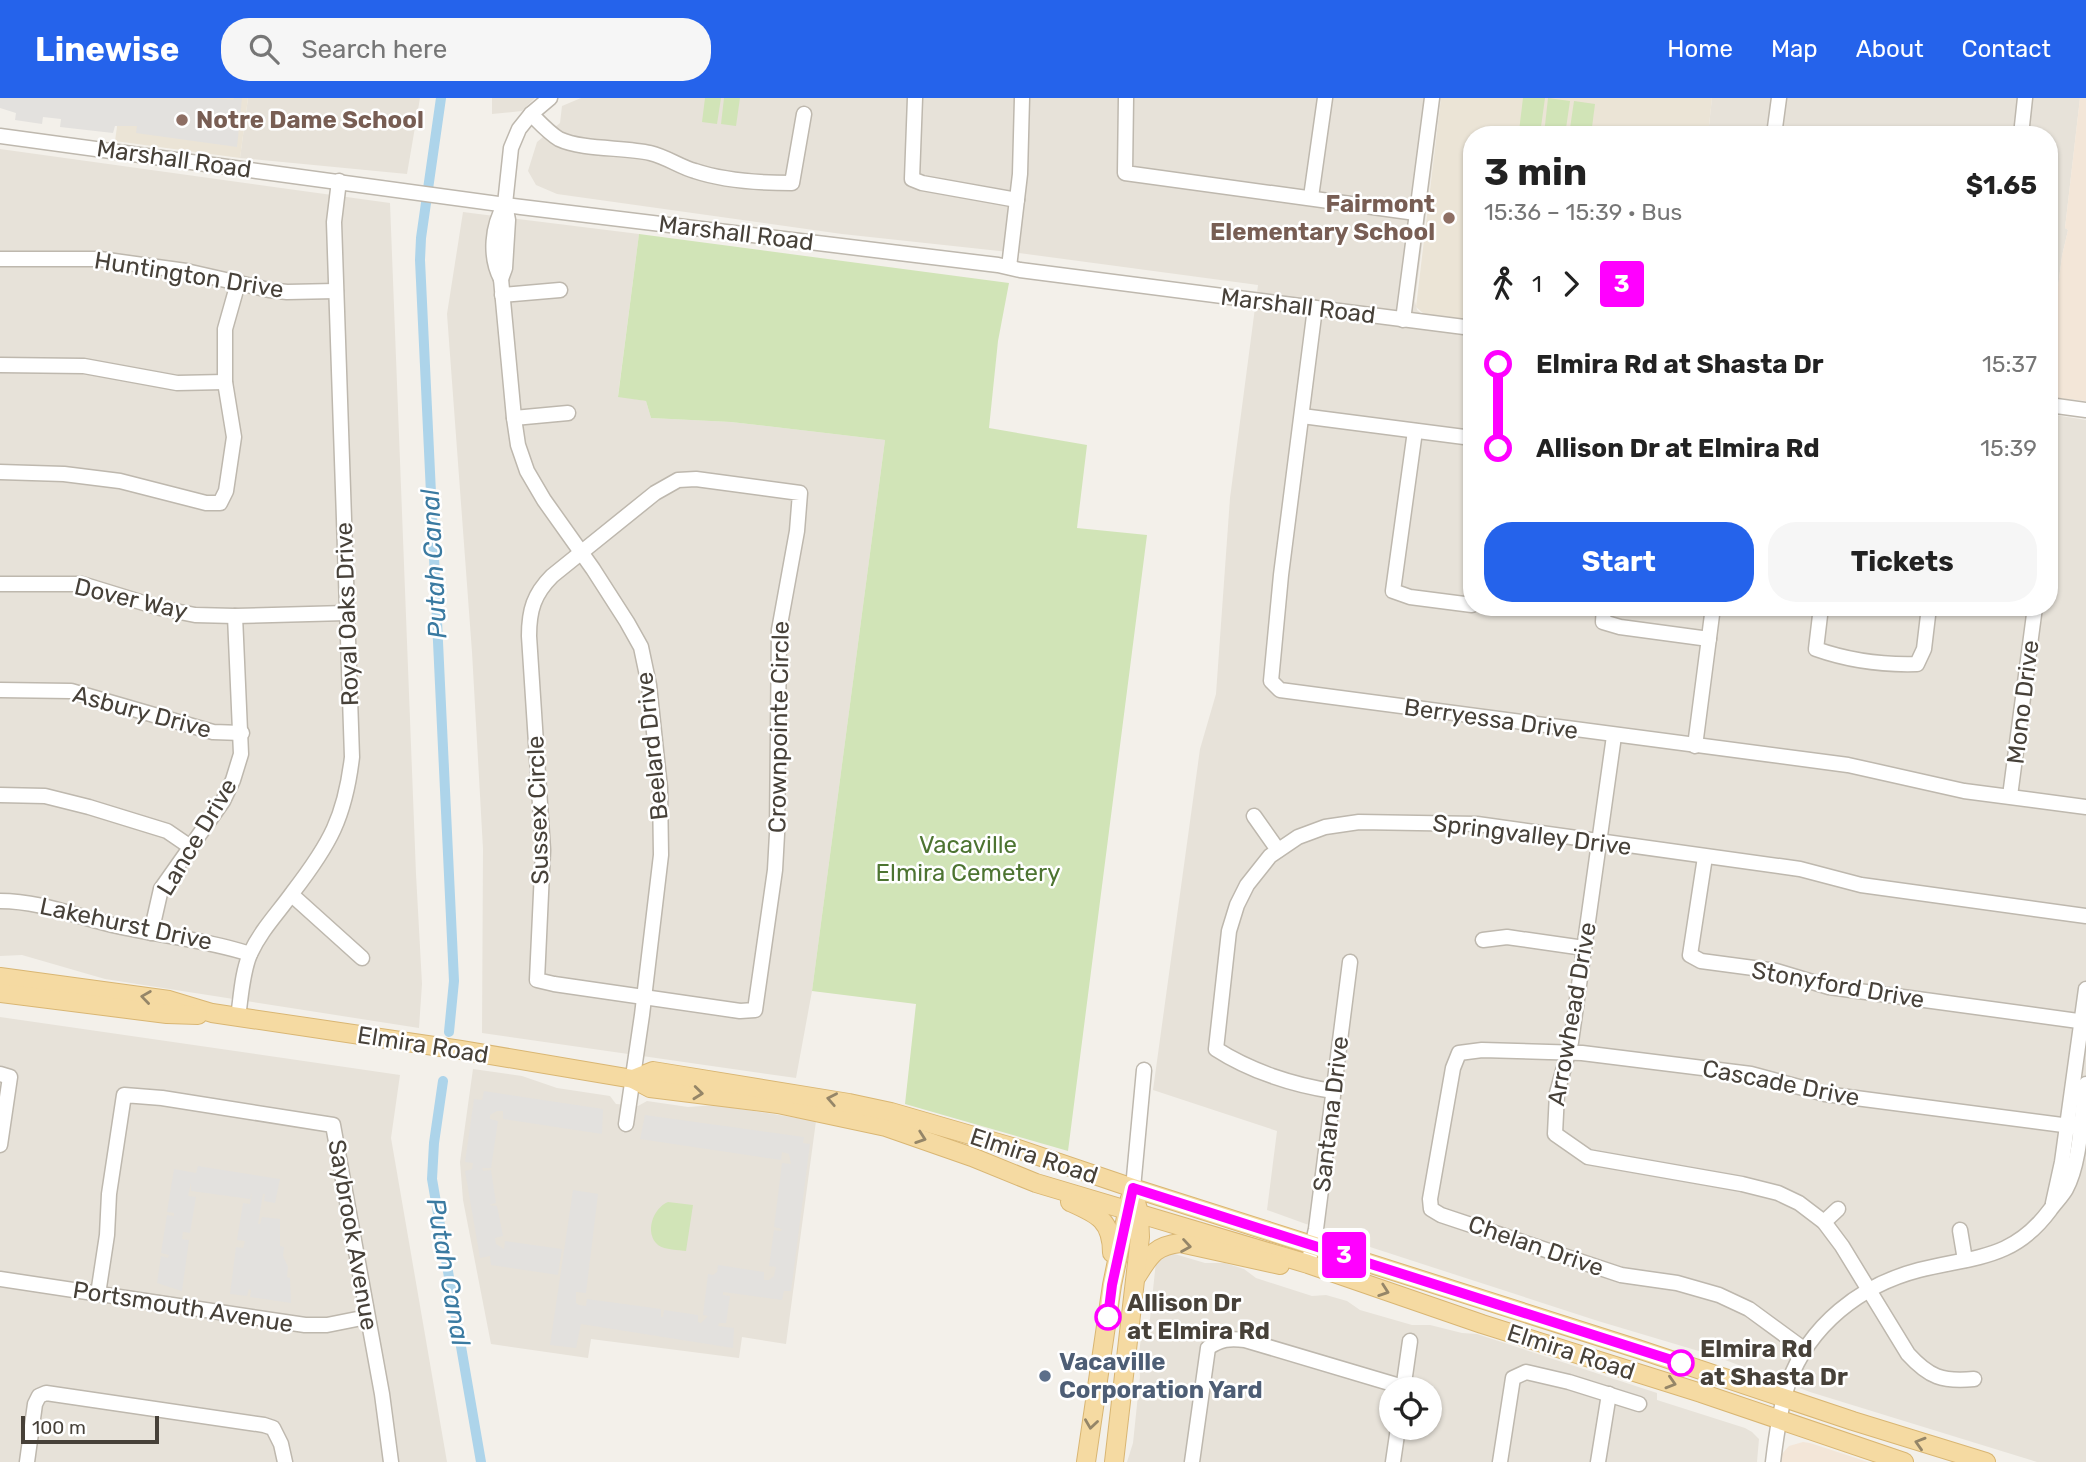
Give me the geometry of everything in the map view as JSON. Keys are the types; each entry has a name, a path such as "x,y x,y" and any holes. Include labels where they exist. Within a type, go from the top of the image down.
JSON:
{"main road":[{"name":"Elmira Road","path":"0,977 169,1000 212,1013 633,1079 650,1088 778,1104 886,1127 1036,1183 1314,1267 1482,1324 1702,1393 1780,1422 1904,1462"},
{"name":"Elmira Road","path":"0,993 167,1014 212,1013"},
{"name":"Elmira Road","path":"633,1079 653,1071 809,1095 891,1112 1013,1147 1986,1462"},
{"path":"1036,1183 1091,1211 1107,1226 1112,1245 1112,1285"},
{"path":"1114,1462 1140,1237 1133,1211 1133,1188"},
{"path":"1086,1462 1112,1285 1133,1211"},
{"path":"1135,1279 1152,1253 1164,1245 1180,1243 1257,1261 1314,1267"}],"street":[{"name":"Beelard Drive","path":"550,98 531,114 519,129 511,148 505,205 508,220 505,268 501,279 502,295 514,418 527,471 610,595 640,647 649,685 661,822 659,887 626,1124"},
{"path":"915,98 912,179 1017,200"},
{"path":"1009,267 1020,174 1022,98"},
{"path":"1126,98 1125,173 1416,213"},
{"path":"1311,197 1325,98"},
{"path":"1403,320 1432,98"},
{"path":"1775,126 1779,98"},
{"path":"2022,126 2025,98"},
{"path":"531,114 559,139 572,143 649,152 668,158 692,171 710,175 785,183 792,183 795,175 804,114"},
{"name":"Marshall Road","path":"0,136 505,205 1009,267 1463,327"},
{"name":"Royal Oaks Drive","path":"238,1017 250,954 270,920 292,895 331,838 348,792 352,757 334,222 339,181"},
{"name":"Huntington Drive","path":"0,259 100,259 168,268 287,292 336,291"},
{"path":"0,472 64,474 120,481 206,503 220,503 226,491 234,436 225,382 225,329 238,283"},
{"path":"502,295 560,290"},
{"name":"Berryessa Drive","path":"1315,308 1281,575 1272,675 1274,686 1280,690 1848,765 1964,790 2086,807"},
{"path":"0,365 84,366 177,383 225,382"},
{"path":"2058,406 2086,410"},
{"path":"514,418 568,413"},
{"path":"1302,416 1463,437"},
{"path":"1415,431 1393,591 1410,597 1463,603"},
{"name":"Crownpointe Circle","path":"581,554 655,493 678,481 696,478 800,493 797,531 779,630 776,858 755,1010 740,1011 644,997"},
{"name":"Sussex Circle","path":"581,554 540,588 532,603 529,619 543,850 537,980 644,997"},
{"name":"Dover Way","path":"0,584 82,584 160,608 195,615 346,613"},
{"name":"Lance Drive","path":"151,933 161,889 223,801 241,754 235,616"},
{"path":"1603,616 1603,622 1611,624 1709,639"},
{"path":"1695,746 1712,616"},
{"path":"1820,616 1816,649 1833,655 1917,664 1924,649 1928,616"},
{"name":"Mono Drive","path":"2010,796 2034,616"},
{"name":"Asbury Drive","path":"0,690 71,691 213,732 242,733"},
{"name":"Arrowhead Drive","path":"1614,736 1569,1053 1557,1093 1555,1133 1580,1152 1600,1160 1778,1193 1799,1203 1824,1222 1842,1246 1908,1354 1920,1367 1935,1377 1953,1381 1974,1379"},
{"path":"0,796 45,796 89,807 167,831 189,846"},
{"path":"1254,816 1278,850"},
{"name":"Springvalley Drive","path":"1333,1091 1282,1079 1232,1060 1216,1049 1228,937 1237,905 1247,885 1270,856 1298,837 1325,827 1359,822 1477,824 1800,869 1861,885 2086,916"},
{"name":"Stonyford Drive","path":"1705,857 1690,955 1701,961 1776,971 1829,987 2084,1022"},
{"path":"292,895 362,958"},
{"name":"Lakehurst Drive","path":"0,901 39,903 114,925 223,944 250,954"},
{"path":"1483,940 1507,937 1584,948"},
{"name":"Santana Drive","path":"1314,1267 1313,1246 1350,962"},
{"path":"1773,1462 1788,1384 1805,1350 1830,1318 1869,1289 1908,1273 2003,1250 2019,1242 2038,1227 2066,1188 2075,1163 2086,989"},
{"name":"Cascade Drive","path":"1482,1050 1569,1053 1751,1074 1825,1094 2078,1128"},
{"name":"Chelan Drive","path":"1482,1050 1458,1053 1453,1068 1430,1199 1432,1209 1621,1275 1677,1283 1719,1295 1749,1310 1805,1350"},
{"path":"1133,1188 1144,1070"},
{"path":"0,1074 10,1077 0,1145"},
{"path":"2078,1128 2086,1084"},
{"name":"Saybrook Avenue","path":"98,1294 124,1095 321,1121 333,1125 382,1394 391,1462"},
{"path":"1824,1222 1838,1209"},
{"path":"1959,1230 1965,1260"},
{"name":"Portsmouth Avenue","path":"0,1279 305,1325 327,1325 367,1317"},
{"path":"1192,1462 1208,1348 1218,1340 1245,1340 1379,1381"},
{"path":"1405,1377 1410,1341"},
{"path":"1500,1462 1509,1393 1513,1378 1519,1373 1569,1382 1639,1404"},
{"path":"27,1462 35,1404 38,1396 46,1393 264,1425 273,1428 281,1444 285,1462"},
{"path":"1598,1462 1609,1394"},
{"path":"1393,1462 1396,1440"}],"shaded area":[{"name":"Notre Dame School","path":"0,98 242,98 237,147 136,133 137,126 115,126 113,133 60,127 61,119 43,117 42,124 15,120 16,113 0,108"},
{"name":"Notre Dame School","path":"121,98 248,98 240,158 115,141"},
{"path":"248,98 420,98 407,174 240,158"},
{"path":"492,98 535,98 522,111 492,114"},
{"path":"581,98 1441,98 1415,301 1417,310 1422,314 1463,319 1463,616 2058,616 2058,415 2086,420 2086,1462 2037,1462 1810,1392 1712,1355 1367,1246 1267,1210 1277,1131 1153,1090 1200,749 1216,694 1230,498 1258,285 1019,253 842,234 557,194 536,185 528,171 537,142 560,123 562,106"},
{"name":"Fairmont Elementary School","path":"1441,98 1712,98 1709,126 1463,126 1463,319 1424,314 1416,307"},
{"path":"1712,98 2080,98 2065,228 2068,230 2058,287 2058,126 1709,126"},
{"path":"2080,98 2086,98 2086,401 2058,398 2058,287 2068,230 2065,228"},
{"path":"0,149 390,203 422,984 419,1028 105,979 22,955 0,956"},
{"path":"463,212 639,234 618,396 646,401 651,418 731,422 885,440 812,991 796,1078 482,1033 483,849 472,652 447,314"},
{"path":"0,1017 400,1075 391,1138 447,1462 0,1462"},
{"path":"473,1069 522,1076 557,1088 610,1096 616,1104 638,1106 647,1101 688,1107 716,1105 816,1121 786,1344 742,1337 739,1358 591,1339 588,1358 491,1344 463,1200 460,1162"},
{"path":"484,1091 603,1109 602,1134 503,1119 503,1111 490,1115 490,1119 498,1121 491,1168 482,1168 483,1171 491,1170 496,1203 489,1205 497,1206 503,1236 495,1238 496,1244 504,1249 505,1241 562,1249 558,1275 491,1265 490,1256 480,1258 465,1171 472,1169 473,1163 465,1162 474,1099 482,1100"},
{"path":"645,1115 804,1137 803,1143 810,1144 791,1291 784,1291 782,1300 723,1292 723,1295 730,1296 726,1323 719,1323 718,1326 734,1328 733,1348 581,1324 576,1348 550,1345 573,1190 598,1194 586,1293 576,1292 576,1303 579,1305 586,1306 587,1299 661,1309 661,1317 664,1310 698,1315 698,1322 701,1323 708,1316 703,1315 708,1274 717,1272 718,1265 764,1272 764,1280 774,1276 776,1267 769,1266 774,1230 782,1229 774,1227 782,1163 791,1164 789,1154 782,1152 781,1160 640,1139"},
{"path":"198,1166 280,1179 275,1203 264,1201 263,1194 258,1224 262,1217 280,1219 280,1246 284,1247 283,1256 288,1267 291,1303 250,1297 249,1289 247,1296 230,1294 236,1247 243,1248 245,1241 237,1240 243,1203 250,1204 252,1192 250,1199 191,1191 191,1183 188,1196 196,1197 190,1233 183,1232 182,1239 189,1240 182,1291 157,1283 161,1256 168,1258 169,1255 161,1253 167,1215 174,1216 174,1213 167,1212 174,1169 196,1173"},
{"path":"1168,1252 1205,1263 1225,1263 1244,1269 1256,1278 1312,1296 1326,1295 1347,1301 1360,1310 1412,1325 1430,1325 1477,1334 1657,1393 1657,1400 1752,1432 1759,1439 1757,1462 1127,1462 1133,1443 1141,1338 1150,1319 1156,1261"},
{"path":"1803,1442 1868,1462 1780,1462 1782,1454 1789,1446"}],"green space":[{"path":"705,98 721,98 717,124 702,122"},
{"path":"724,98 740,98 736,126 721,124"},
{"path":"1523,98 1545,98 1541,126 1520,126"},
{"path":"1548,98 1570,101 1566,126 1545,126"},
{"path":"1574,101 1595,104 1592,126 1570,126"},
{"name":"Vacaville Elmira Cemetery","path":"639,234 1009,283 998,341 989,428 1087,445 1077,528 1147,535 1068,1151 905,1104 916,1004 812,991 885,440 731,422 651,418 646,401 618,397"},
{"path":"668,1202 693,1205 686,1251 661,1247 654,1240 652,1221 658,1210"}],"waterway":[{"name":"Putah Canal","path":"441,98 420,260 454,981 449,1032"},
{"name":"Putah Canal","path":"443,1081 432,1179 481,1462"}],"bus line":[{"name":"3","path":"1108,1317 1112,1285 1133,1188 1681,1363"}],"place":[{"name":"Notre Dame School","path":"182,120"},
{"name":"Fairmont Elementary School","path":"1449,218"},
{"name":"Allison Dr at Elmira Rd","path":"1108,1317"},
{"name":"Elmira Rd at Shasta Dr","path":"1681,1363"},
{"name":"Vacaville Corporation Yard","path":"1045,1376"}]}
